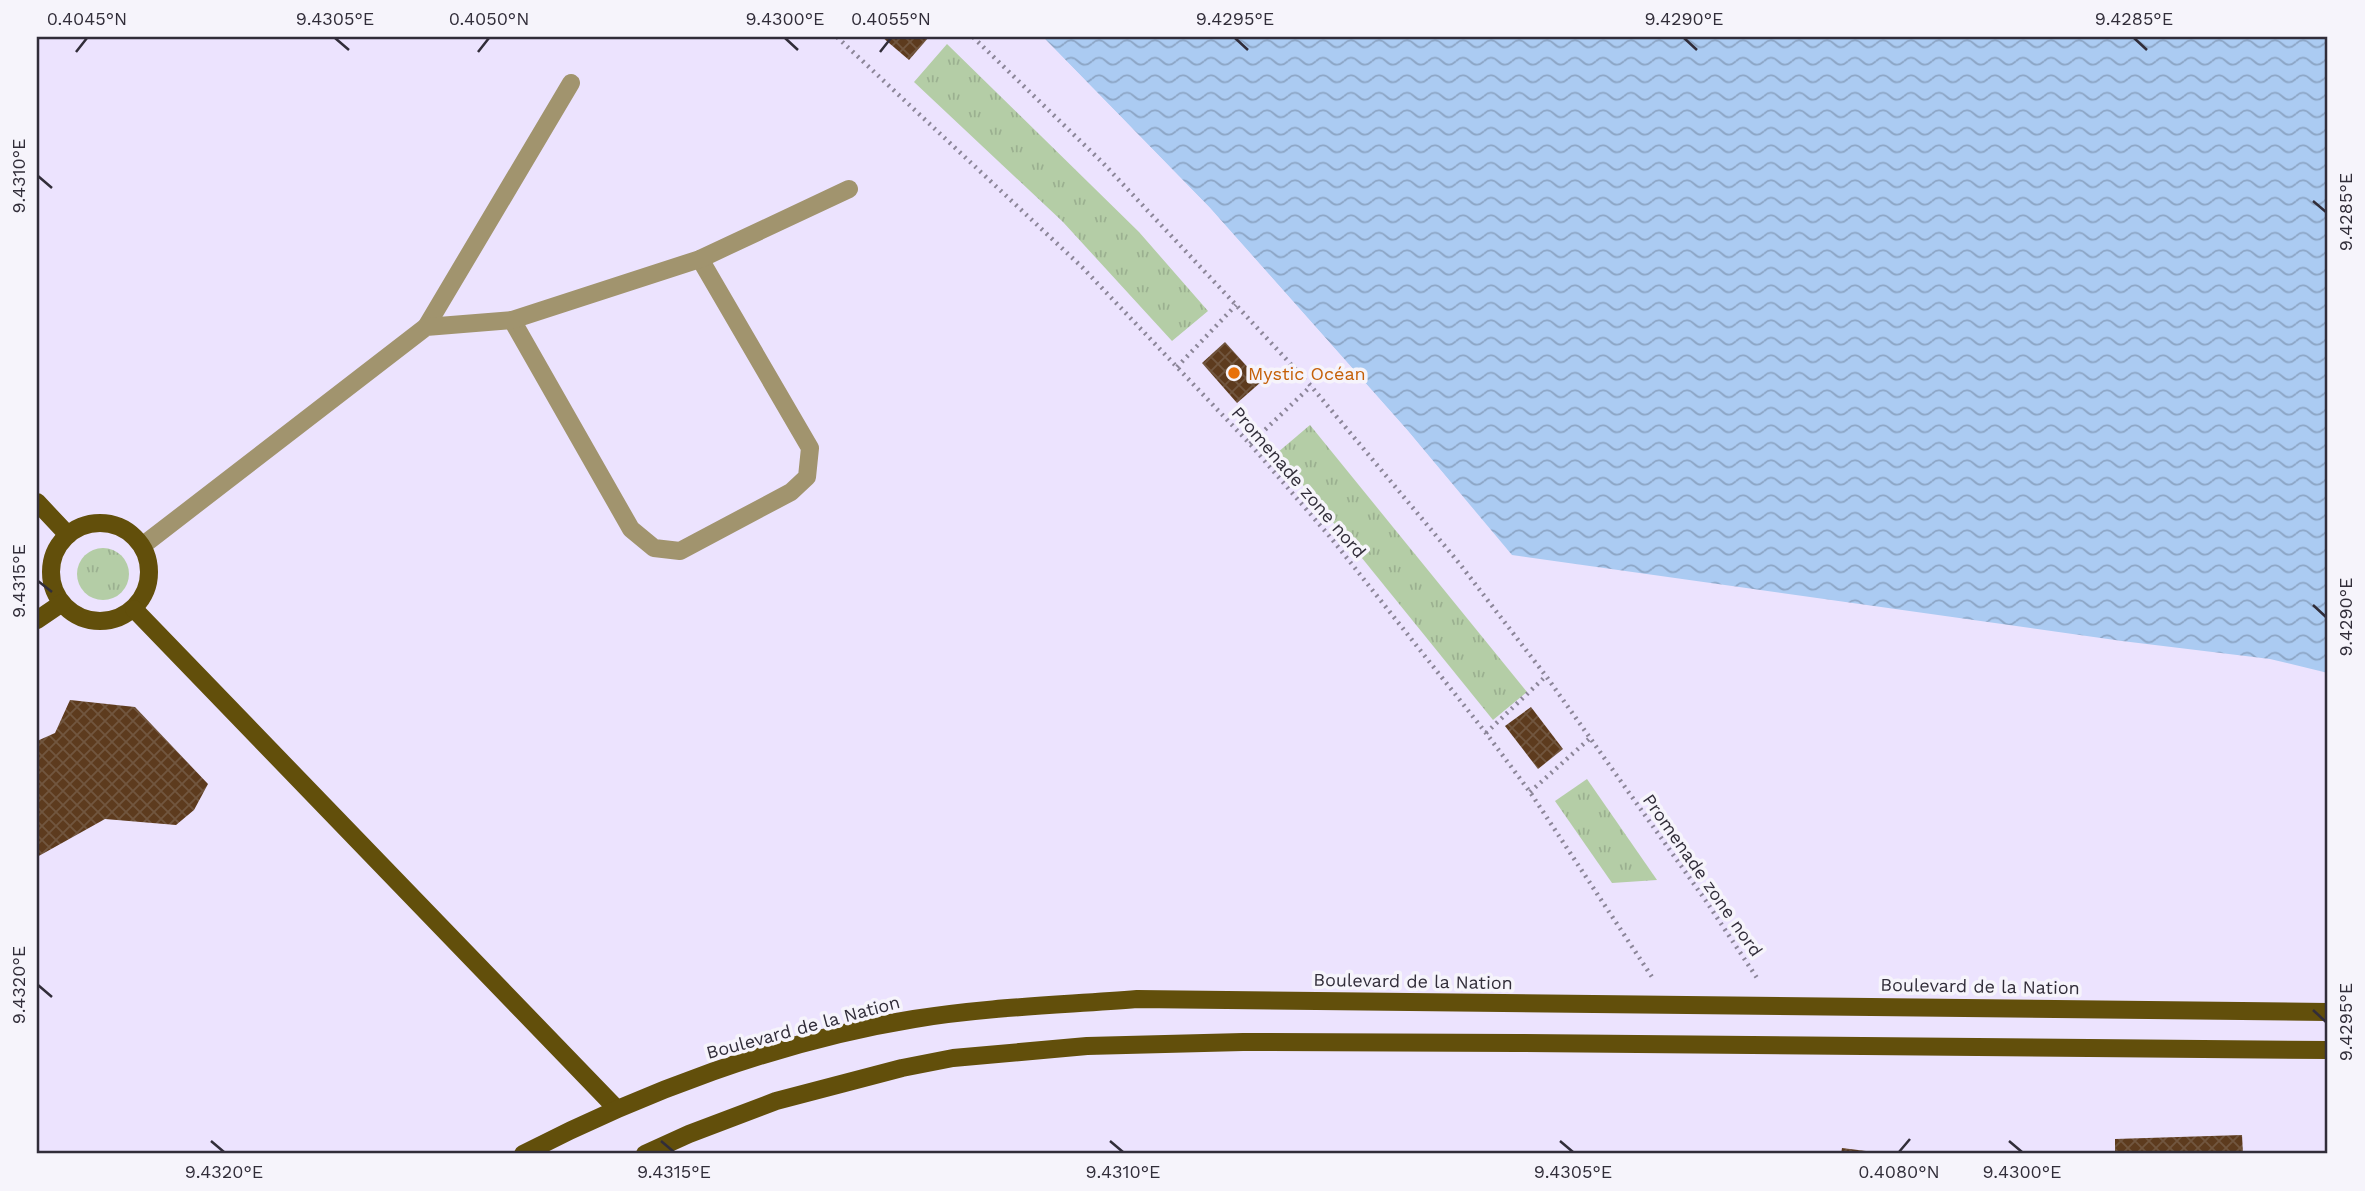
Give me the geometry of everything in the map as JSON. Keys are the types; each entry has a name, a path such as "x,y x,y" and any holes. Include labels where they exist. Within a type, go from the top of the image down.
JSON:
{"main road":[{"path":"37,502 68,535"},
{"path":"100,523 116,525 131,534 142,546 149,562 149,579 144,595 134,609 120,618 88,620 74,614 62,603 54,590 51,575 55,553 68,535 82,526 100,523"},
{"path":"37,620 62,603"},
{"path":"134,609 617,1108"},
{"name":"Boulevard de la Nation","path":"523,1154 617,1108 688,1080 857,1031 915,1019 1137,999 2328,1012"},
{"path":"645,1154 776,1101 902,1068 953,1058 1087,1046 1243,1042 2328,1050"}],"lane":[{"path":"142,546 426,327 571,83"},
{"path":"426,327 512,320 700,259 849,189"},
{"path":"512,320 631,529 653,548 680,551 791,492 807,477 810,448 700,259"}],"path":[{"name":"Promenade zone nord","path":"837,37 1082,267 1250,444 1331,538 1530,792 1670,1005"},
{"name":"Promenade zone nord","path":"973,37 1103,163 1311,386 1459,563 1546,676 1706,901 1774,1004"},
{"path":"1177,367 1236,305"},
{"path":"1250,444 1311,386"},
{"path":"1486,733 1546,676"},
{"path":"1530,792 1589,738"}],"green space":[{"path":"947,44 1139,232 1208,311 1172,341 1063,222 914,82"},
{"path":"1310,425 1527,692 1493,720 1277,453"},
{"path":"103,548 113,550 121,556 127,564 127,584 121,592 113,598 103,600 93,598 85,592 79,584 77,574 79,564 85,556 93,550"},
{"path":"1587,779 1657,880 1612,883 1555,801"}],"water":[{"path":"1043,37 2328,37 2328,673 2270,659 2122,641 1512,555 1408,431 1210,208"}],"pier":[{"path":"1040,37 1043,37 1210,208 1408,431 1514,559 1509,557 1406,434 1207,211"}],"building":[{"path":"882,37 929,37 909,60"},
{"path":"1225,342 1261,382 1237,403 1202,363"},
{"path":"70,700 135,707 208,784 194,810 176,825 105,819 37,857 37,741 55,733"},
{"path":"1531,707 1563,749 1538,769 1505,726"},
{"path":"2242,1135 2243,1154 2115,1154 2115,1139"},
{"path":"1842,1148 1866,1151 1866,1154 1841,1154"}],"place":[{"name":"Mystic Océan","path":"1234,373"}]}
